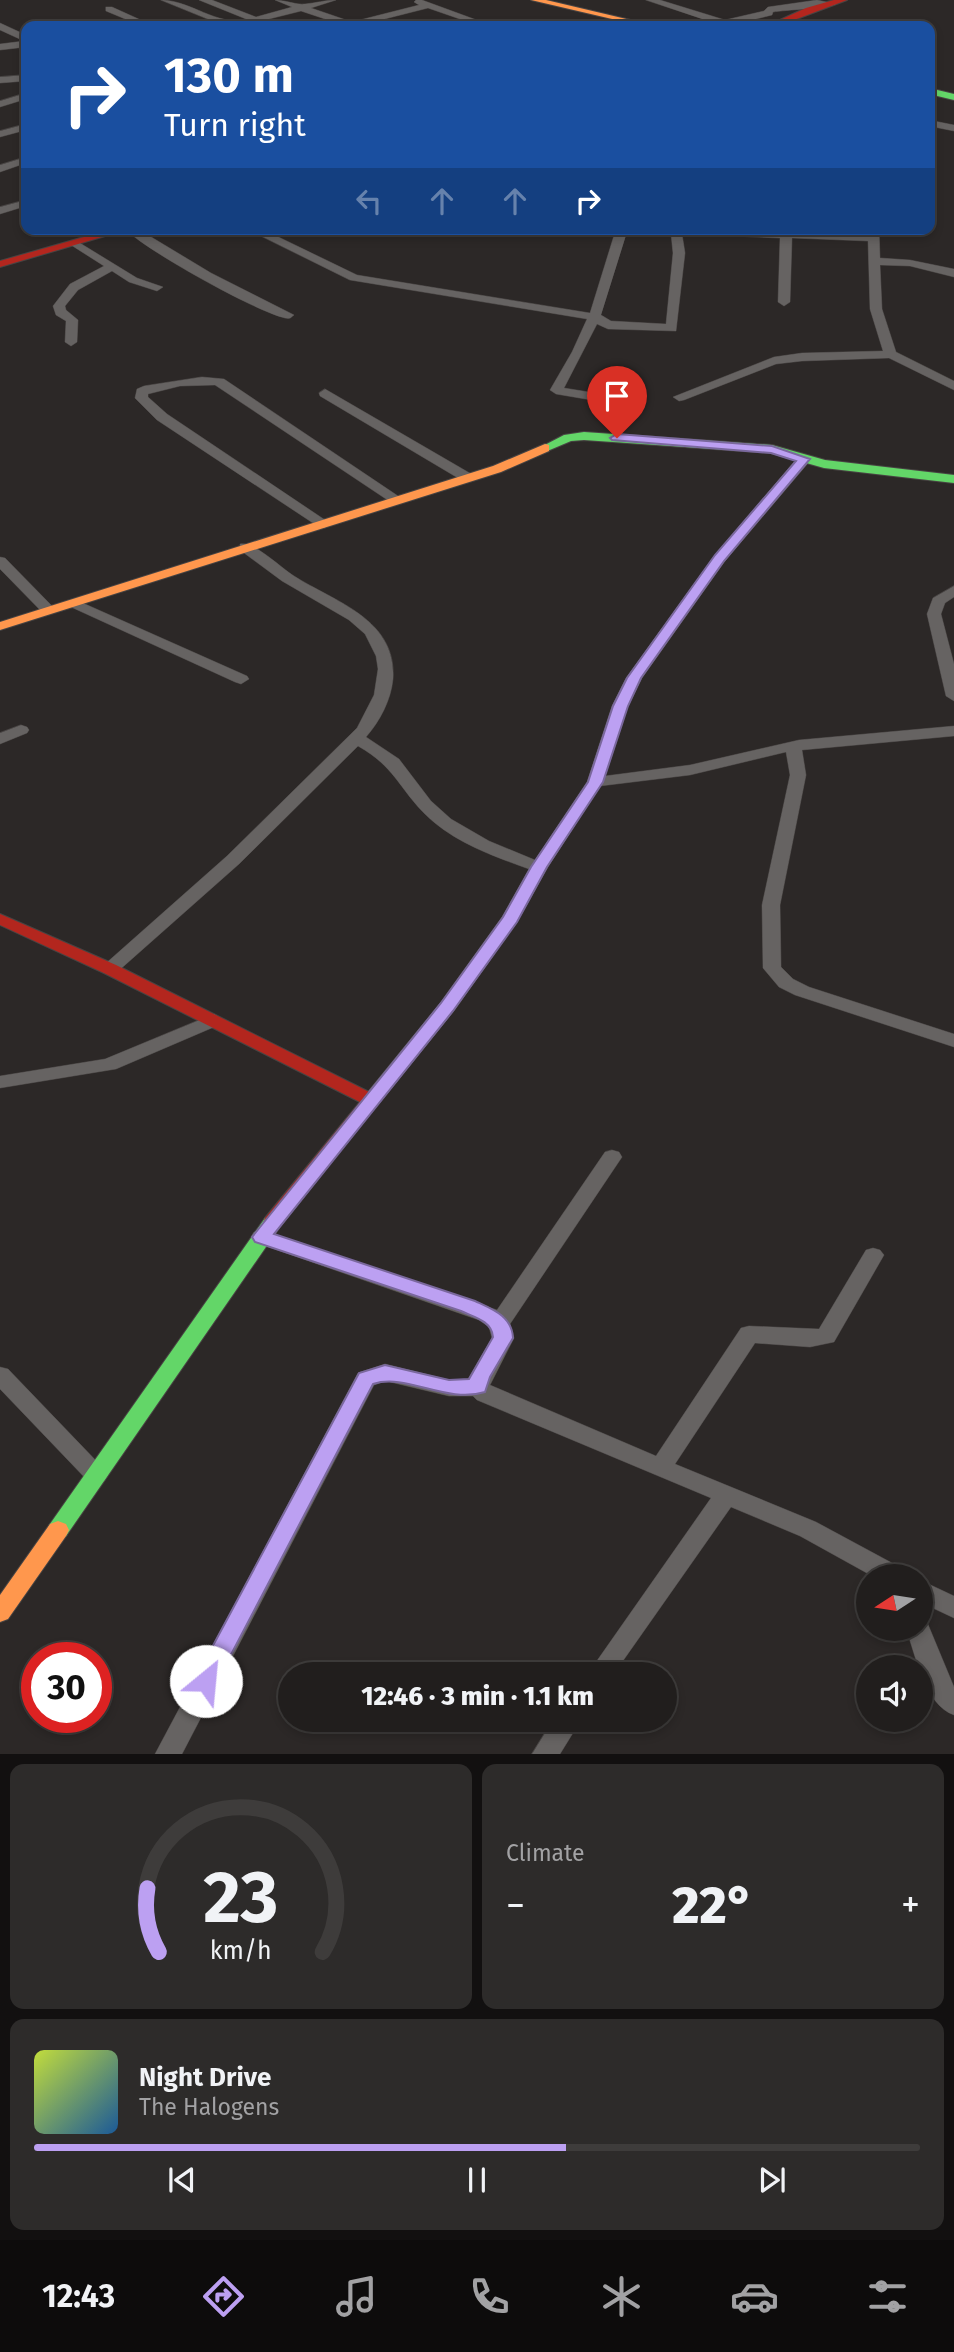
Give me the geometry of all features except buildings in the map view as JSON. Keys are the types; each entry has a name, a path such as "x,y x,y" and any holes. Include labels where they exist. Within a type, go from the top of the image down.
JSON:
{"street":[{"path":"166,0 219,21"},
{"path":"204,0 256,20"},
{"path":"280,0 339,21"},
{"path":"252,21 331,0"},
{"path":"414,0 474,21"},
{"path":"535,0 616,21"},
{"path":"651,0 711,21"},
{"path":"760,0 768,10"},
{"path":"768,10 837,2"},
{"path":"783,21 837,2"},
{"path":"367,21 429,5"},
{"path":"109,9 137,21"},
{"path":"738,21 769,13 768,10"},
{"path":"593,15 625,21"},
{"path":"0,26 21,38"},
{"path":"0,47 21,42"},
{"path":"0,80 21,78"},
{"path":"935,92 954,97"},
{"path":"0,104 21,98"},
{"path":"935,124 954,128"},
{"path":"0,134 21,128"},
{"path":"0,169 21,162"},
{"path":"0,211 21,205"},
{"path":"0,264 103,235"},
{"path":"140,235 256,303 288,315"},
{"path":"265,235 355,278 595,317 608,325 672,328 680,253 677,235"},
{"path":"620,235 595,317 576,360 556,390 621,401"},
{"path":"785,302 786,235"},
{"path":"873,235 874,303 882,338 891,354"},
{"path":"75,243 132,280 157,287"},
{"path":"874,261 910,263 954,273"},
{"path":"71,342 72,320 60,312 59,306 74,287 111,267"},
{"path":"680,397 774,361 802,356 891,354 954,386"},
{"path":"324,524 162,417 147,406 141,398 142,392 154,387 208,380 219,382 397,500"},
{"path":"325,393 468,478"},
{"path":"0,626 468,478 513,463 568,438 584,436 772,449 855,470 954,479"},
{"path":"0,1613 261,1237 455,996 511,918 539,867 595,782 620,706 634,678 720,558 804,459"},
{"path":"110,969 233,860 356,738 372,719 387,675 384,654 370,631 334,604 291,581 245,547"},
{"path":"0,561 48,611"},
{"path":"954,590 938,601 934,614 954,696"},
{"path":"76,604 242,679"},
{"path":"595,782 690,770 793,746 952,727"},
{"path":"0,739 21,730"},
{"path":"356,738 394,763 432,812 454,830 488,848 539,867"},
{"path":"793,746 798,775 771,905 772,968 786,983 802,991 954,1041"},
{"path":"0,919 110,969 371,1100"},
{"path":"0,1082 109,1065 214,1020"},
{"path":"499,1323 612,1157"},
{"path":"261,1237 468,1306 499,1323 503,1338 480,1377 478,1387"},
{"path":"660,1468 749,1334 810,1339 826,1336 873,1255"},
{"path":"168,1754 366,1378 385,1372 449,1388 478,1387 498,1401 808,1529 872,1564"},
{"path":"0,1375 96,1475"},
{"path":"608,1662 726,1495"},
{"path":"933,1597 954,1608"},
{"path":"923,1642 943,1692 954,1704"},
{"path":"545,1754 560,1732"}],"traffic: fast":[{"path":"935,92 954,97"},
{"path":"545,448 568,438 584,436 772,449 824,464 954,479"},
{"path":"58,1530 272,1223"}],"traffic: slow":[{"path":"535,0 630,21"},
{"path":"0,626 497,469 545,448"},
{"path":"0,1613 58,1530"}],"traffic: jam":[{"path":"783,21 843,0"},
{"path":"0,264 103,235"},
{"path":"0,919 110,969 371,1100 272,1223"}],"route":[{"path":"206,1681 366,1378 385,1372 449,1388 478,1387 480,1377 503,1338 503,1331 495,1318 468,1306 261,1237 447,1007 511,918 539,867 595,782 620,706 634,678 720,558 804,459 772,449 617,438"}]}
